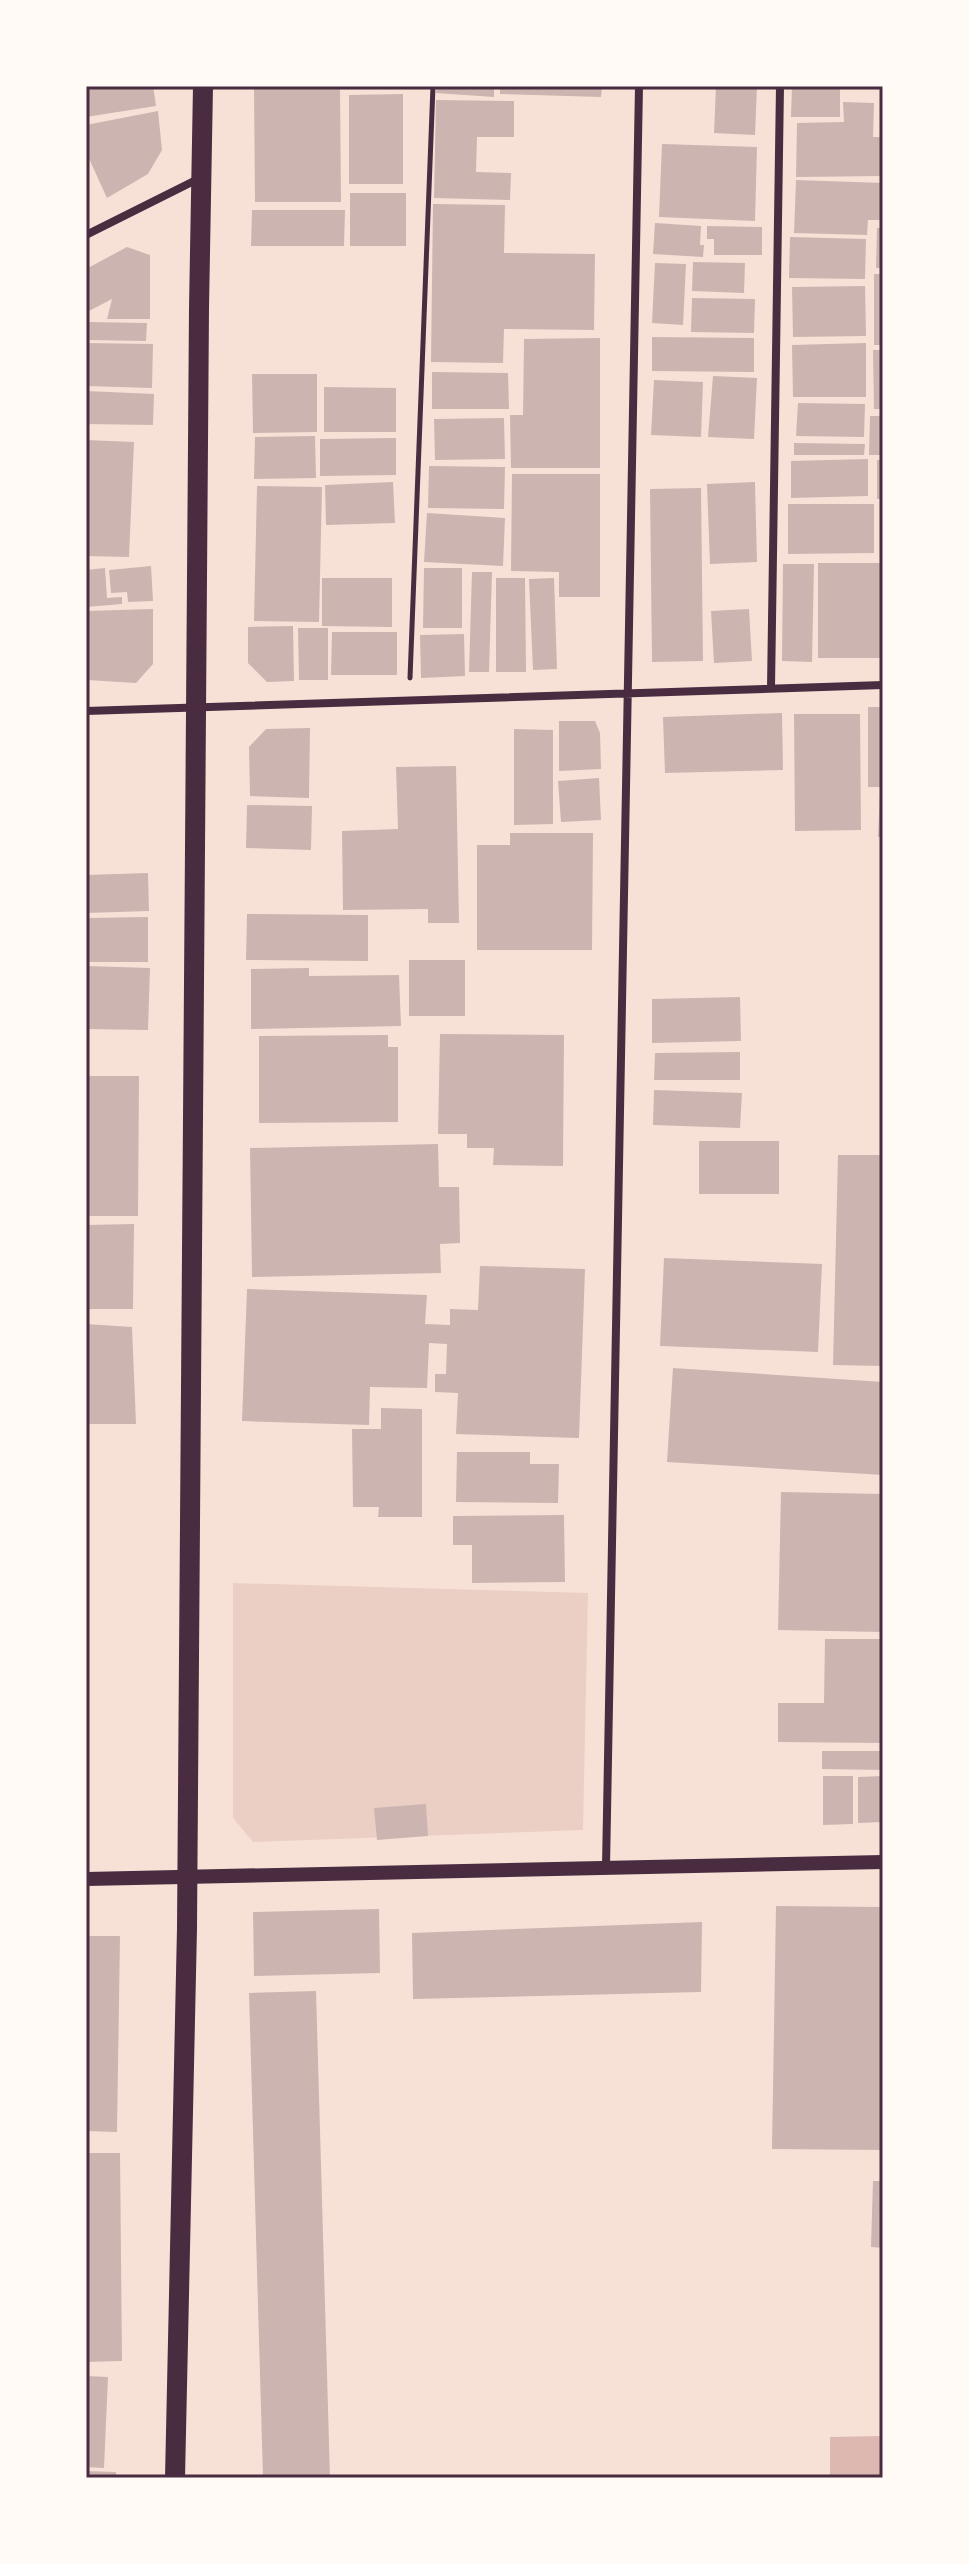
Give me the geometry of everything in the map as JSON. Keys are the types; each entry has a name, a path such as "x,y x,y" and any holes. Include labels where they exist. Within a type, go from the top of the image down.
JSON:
{"main road":[{"path":"175,2478 187,1876 198,323 203,86"}],"street":[{"path":"606,1867 639,86"},
{"path":"771,688 780,86"},
{"path":"86,235 202,177"},
{"path":"86,711 883,685"},
{"path":"86,1879 883,1862"}],"path":[{"path":"409,699 433,86"}],"shaded area":[{"path":"233,1583 588,1593 583,1830 253,1842 233,1818"},
{"path":"883,2436 883,2478 830,2478 830,2437"}],"building":[{"path":"86,86 153,86 156,106 86,117"},
{"path":"254,86 340,86 341,202 255,202"},
{"path":"437,86 494,86 494,97 436,93"},
{"path":"500,86 602,86 601,97 500,94"},
{"path":"716,86 757,86 755,135 714,133"},
{"path":"792,86 840,86 840,117 791,117"},
{"path":"403,94 403,184 349,184 349,95"},
{"path":"436,100 514,101 514,137 477,137 476,172 511,173 510,200 434,198"},
{"path":"843,102 874,103 873,137 883,137 883,176 796,177 797,123 844,122"},
{"path":"158,111 162,150 148,174 107,198 86,152 86,125"},
{"path":"662,144 757,147 755,221 659,217"},
{"path":"796,180 883,183 883,220 868,220 867,235 794,233"},
{"path":"350,193 406,193 406,246 350,246"},
{"path":"433,204 505,205 504,253 595,254 594,330 504,329 503,363 431,362"},
{"path":"252,210 345,210 344,246 251,246"},
{"path":"655,223 701,226 703,257 653,254"},
{"path":"707,226 762,227 762,255 714,255 714,239 707,239"},
{"path":"877,228 883,228 883,268 876,268"},
{"path":"790,237 866,239 865,279 789,278"},
{"path":"127,247 150,255 150,319 107,319 112,299 89,311 86,305 86,269"},
{"path":"693,262 745,263 744,293 692,291"},
{"path":"655,263 686,264 683,325 652,323"},
{"path":"874,274 883,274 883,345 874,345"},
{"path":"865,286 866,336 793,337 792,287"},
{"path":"692,298 755,299 754,333 691,332"},
{"path":"86,322 147,323 146,341 86,340"},
{"path":"652,337 754,338 754,372 652,371"},
{"path":"600,338 600,468 511,468 510,415 523,415 524,339"},
{"path":"86,343 153,344 152,388 86,386"},
{"path":"866,343 866,397 793,397 792,345"},
{"path":"873,350 883,350 883,409 874,409"},
{"path":"432,372 508,373 509,409 432,409"},
{"path":"252,374 317,374 317,432 253,433"},
{"path":"713,376 757,378 754,439 708,437"},
{"path":"654,380 703,382 701,437 651,435"},
{"path":"324,387 396,388 396,432 324,432"},
{"path":"86,391 154,394 153,425 86,424"},
{"path":"798,403 865,404 864,437 796,436"},
{"path":"870,416 883,416 883,455 869,455"},
{"path":"504,418 505,459 435,460 434,419"},
{"path":"315,436 316,478 254,479 255,437"},
{"path":"396,438 396,475 320,476 320,439"},
{"path":"86,440 134,442 129,557 86,556"},
{"path":"794,443 865,444 864,455 794,455"},
{"path":"868,459 868,496 791,498 791,461"},
{"path":"877,460 883,460 883,499 877,499"},
{"path":"429,466 505,467 504,509 428,508"},
{"path":"512,474 600,474 600,597 559,597 559,572 511,571"},
{"path":"393,482 395,523 326,525 325,485"},
{"path":"755,482 757,562 710,564 707,484"},
{"path":"257,486 322,487 319,622 254,621"},
{"path":"701,488 703,661 652,662 650,489"},
{"path":"788,504 874,504 874,553 788,554"},
{"path":"427,513 505,518 503,566 424,562"},
{"path":"818,563 883,563 883,658 818,658"},
{"path":"783,564 814,564 812,662 782,661"},
{"path":"151,566 153,601 128,602 127,592 111,593 109,570"},
{"path":"105,568 107,598 122,597 122,604 86,607 86,570"},
{"path":"424,568 462,568 462,628 423,628"},
{"path":"472,572 492,572 489,672 469,672"},
{"path":"322,578 392,578 392,627 322,626"},
{"path":"496,578 525,578 526,672 496,672"},
{"path":"554,578 557,669 533,670 529,579"},
{"path":"153,609 153,664 136,683 87,680 86,611"},
{"path":"749,609 752,661 714,663 711,611"},
{"path":"293,626 294,681 267,682 248,663 248,627"},
{"path":"298,628 328,628 328,680 299,680"},
{"path":"332,632 397,632 397,675 331,675"},
{"path":"464,634 465,676 421,678 420,635"},
{"path":"868,707 883,707 883,787 868,787"},
{"path":"782,713 783,770 665,773 663,717"},
{"path":"794,714 860,714 861,830 795,831"},
{"path":"559,721 595,721 600,733 601,769 559,771"},
{"path":"310,728 309,798 250,796 249,747 266,729"},
{"path":"514,729 553,730 553,824 514,825"},
{"path":"456,766 459,923 428,923 428,909 343,910 342,831 398,829 396,767"},
{"path":"599,778 601,820 561,822 558,781"},
{"path":"880,793 883,793 883,837 878,837"},
{"path":"247,805 312,806 311,850 246,848"},
{"path":"510,833 593,833 592,950 477,950 477,845 510,845"},
{"path":"148,873 149,911 86,913 86,875"},
{"path":"247,914 368,915 368,961 246,960"},
{"path":"148,917 148,962 89,962 88,918"},
{"path":"409,960 465,960 465,1016 409,1016"},
{"path":"86,966 150,968 148,1030 86,1029"},
{"path":"309,968 309,976 399,975 401,1026 251,1029 251,969"},
{"path":"740,997 741,1041 652,1043 652,999"},
{"path":"440,1034 564,1035 563,1166 493,1165 494,1148 467,1148 467,1134 438,1134"},
{"path":"388,1035 388,1047 398,1047 398,1122 259,1123 259,1036"},
{"path":"740,1052 740,1080 654,1080 655,1053"},
{"path":"86,1076 139,1076 138,1216 86,1216"},
{"path":"654,1090 742,1093 740,1128 653,1125"},
{"path":"699,1141 779,1141 779,1194 699,1194"},
{"path":"438,1144 439,1187 459,1187 460,1243 440,1244 441,1273 252,1277 250,1148"},
{"path":"838,1155 883,1155 883,1366 833,1365"},
{"path":"134,1224 133,1309 86,1309 86,1225"},
{"path":"664,1258 822,1264 818,1352 660,1346"},
{"path":"480,1266 585,1269 579,1438 456,1434 458,1393 435,1392 435,1374 446,1374 447,1344 429,1343 427,1388 370,1387 369,1425 242,1421 247,1289 427,1295 425,1324 450,1325 450,1309 478,1310"},
{"path":"86,1324 132,1327 136,1424 86,1424"},
{"path":"673,1368 883,1382 883,1475 667,1462"},
{"path":"381,1408 422,1409 422,1517 378,1517 379,1507 353,1507 352,1429 381,1429"},
{"path":"457,1452 530,1452 530,1464 559,1464 558,1503 456,1502"},
{"path":"781,1492 883,1494 883,1632 778,1630"},
{"path":"564,1515 565,1582 472,1583 472,1545 453,1545 453,1516"},
{"path":"825,1639 883,1639 883,1743 778,1742 778,1703 824,1703"},
{"path":"822,1751 883,1751 883,1770 822,1769"},
{"path":"823,1776 853,1776 853,1824 823,1825"},
{"path":"883,1776 883,1822 858,1823 858,1777"},
{"path":"426,1804 428,1836 377,1840 374,1808"},
{"path":"776,1906 883,1907 883,2150 772,2149"},
{"path":"379,1909 380,1973 254,1976 253,1912"},
{"path":"702,1922 701,1992 413,1999 412,1933"},
{"path":"86,1936 120,1936 117,2132 86,2131"},
{"path":"316,1991 330,2478 263,2478 249,1993"},
{"path":"86,2153 120,2153 122,2361 86,2362"},
{"path":"873,2181 883,2181 883,2248 871,2247"},
{"path":"86,2376 108,2377 104,2468 86,2467"},
{"path":"86,2471 116,2472 116,2478 86,2478"}]}
